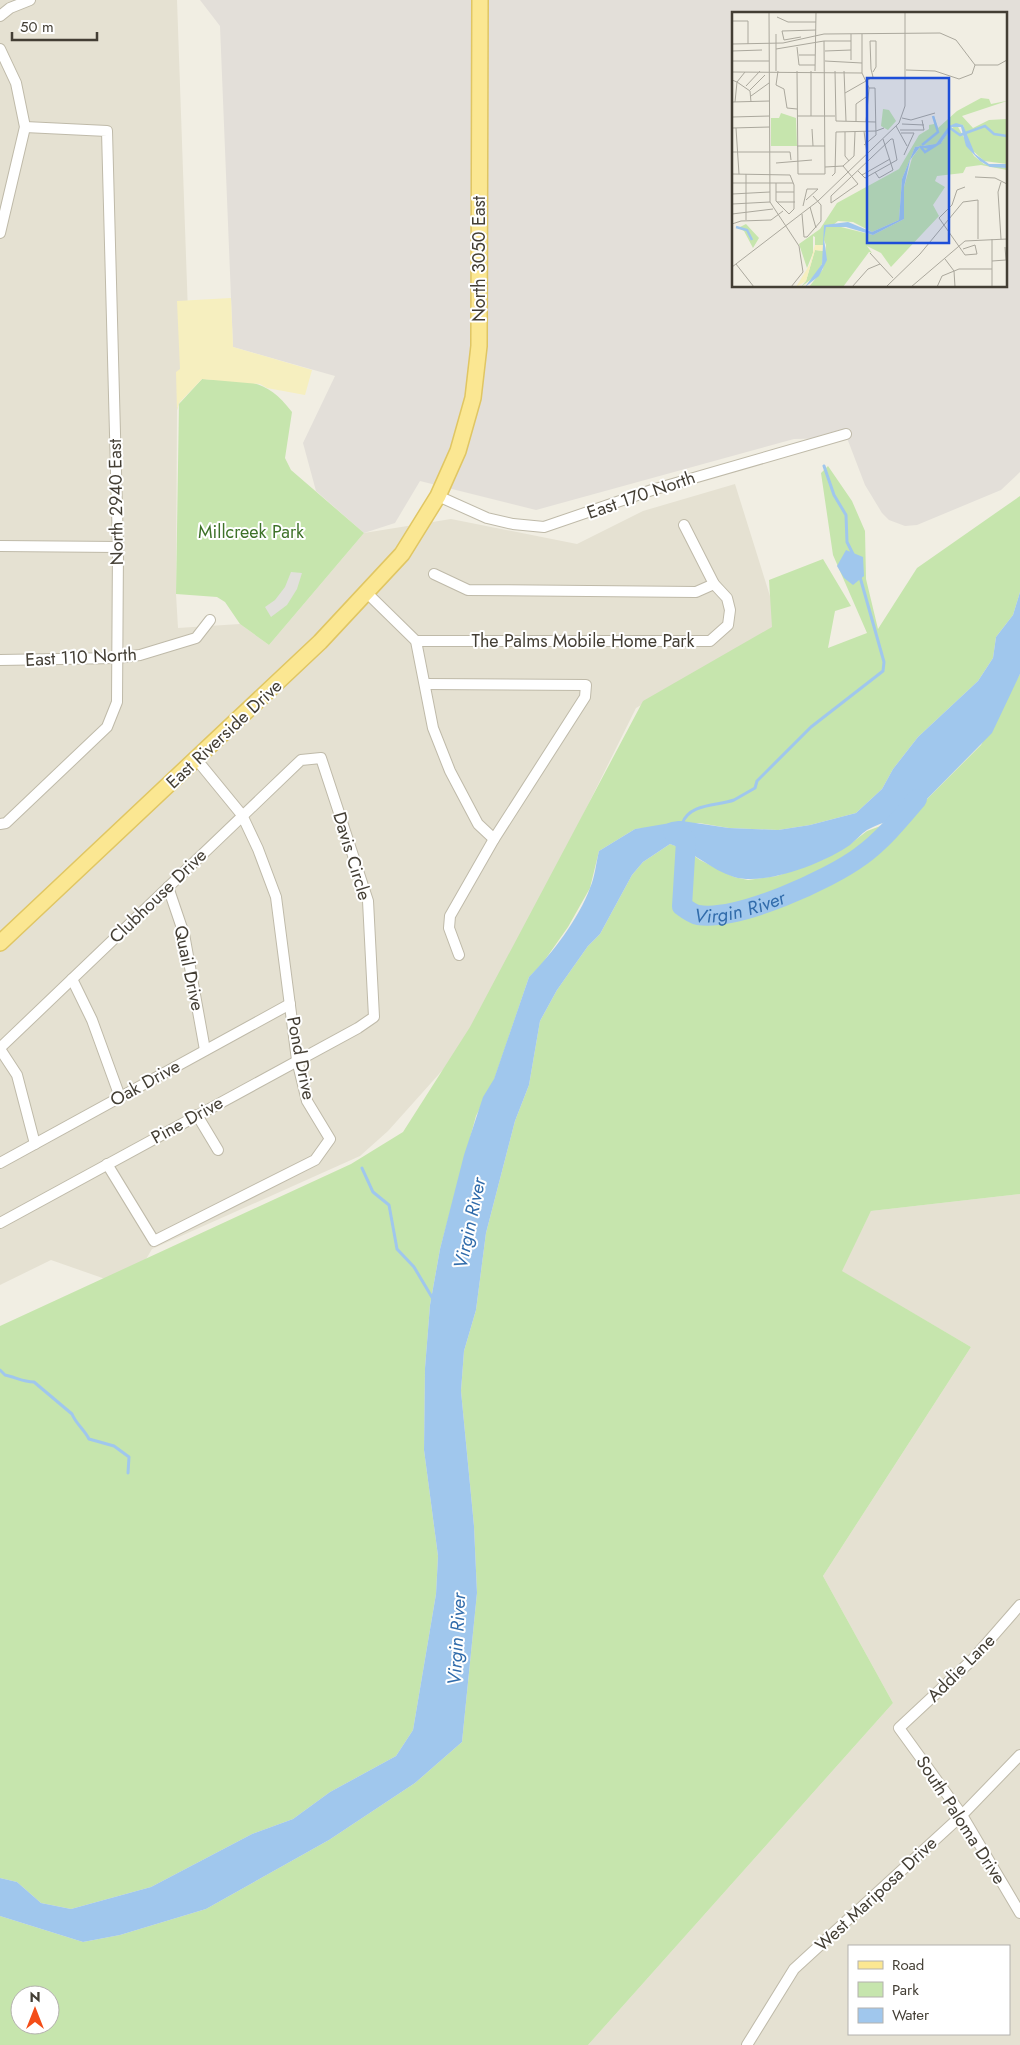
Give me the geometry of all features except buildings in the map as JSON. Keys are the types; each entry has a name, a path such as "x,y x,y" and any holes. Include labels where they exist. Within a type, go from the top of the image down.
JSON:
{"main road":[{"name":"North 3050 East","path":"434,502 461,442 473,398 479,346 480,0"},
{"name":"East Riverside Drive","path":"2,937 197,760 320,642 402,554 434,502"}],"street":[{"path":"0,16 10,8 30,0"},
{"path":"0,49 16,83 25,126 0,233"},
{"name":"North 2940 East","path":"0,824 6,823 107,727 117,702 118,547 107,131 25,126"},
{"name":"East 170 North","path":"434,502 512,524 544,527 671,484 846,434"},
{"name":"The Palms Mobile Home Park","path":"416,641 710,641 728,625 730,610 727,598 714,584 684,525"},
{"path":"0,546 118,547"},
{"path":"434,574 468,590 696,592 714,584"},
{"path":"366,592 416,641 433,728 450,771 478,824 494,839"},
{"name":"East 110 North","path":"0,660 117,658 140,655 196,638 210,620"},
{"path":"425,684 586,684 585,697 494,839 450,916 449,928 459,955"},
{"name":"Clubhouse Drive","path":"0,1048 301,760 321,758"},
{"name":"Davis Circle","path":"321,758 368,901 374,1016"},
{"name":"Pond Drive","path":"107,1164 154,1241 315,1160 330,1139 307,1101 297,1060 276,897 258,849 242,816 197,760"},
{"name":"Quail Drive","path":"168,886 184,934 205,1050"},
{"path":"72,979 92,1020 120,1097"},
{"name":"Oak Drive","path":"0,1163 290,1004"},
{"name":"Pine Drive","path":"0,1223 358,1028 374,1016"},
{"path":"0,1048 17,1075 35,1144"},
{"path":"197,1115 218,1150"},
{"name":"Addie Lane","path":"899,1728 972,1660 1020,1605"},
{"name":"South Paloma Drive","path":"899,1728 962,1815 1020,1912"},
{"name":"West Mariposa Drive","path":"747,2045 794,1970 962,1815 1020,1755"}],"shaded area":[{"path":"0,0 177,0 190,370 177,410 176,594 178,628 240,624 269,645 364,533 451,519 577,544 643,511 735,484 780,628 636,708 474,1035 388,1131 360,1156 152,1249 142,1266 111,1281 51,1260 0,1285"},
{"path":"200,0 1020,0 1020,472 1001,490 917,525 905,526 889,520 882,513 865,485 847,438 794,439 536,510 420,481 395,523 364,533 316,491 303,443 335,376 233,347 220,26"},
{"path":"291,572 302,573 297,589 287,605 271,617 265,607 275,600 285,587"},
{"path":"1020,1194 1020,2045 588,2045 893,1703 823,1576 971,1347 841,1271 871,1211"}],"green space":[{"name":"Millcreek Park","path":"202,379 252,383 262,386 282,400 292,412 285,458 291,470 364,533 269,645 240,624 225,602 217,597 176,594 179,404"},
{"path":"828,466 852,501 865,531 866,579 878,629 917,568 1020,496 1020,592 1013,615 996,637 993,658 978,681 918,737 893,769 882,789 856,813 810,825 778,830 729,828 699,823 635,829 599,851 590,888 568,927 542,964 529,977 494,1080 476,1116 440,1249 430,1305 425,1368 424,1450 438,1556 436,1594 413,1730 396,1756 330,1792 293,1819 252,1834 151,1887 71,1909 41,1903 17,1882 0,1878 0,1326 351,1164 403,1132 470,1027 643,701 772,627 769,580 823,559 851,606 835,611 828,648 867,633 833,555 821,473"},
{"path":"1020,674 1020,1194 871,1211 842,1271 971,1347 823,1576 893,1703 588,2045 0,2045 0,1916 83,1942 120,1935 206,1909 329,1840 415,1783 462,1742 477,1593 474,1526 461,1391 464,1351 476,1310 486,1233 515,1121 529,1085 540,1021 557,990 588,946 600,934 632,875 643,862 670,844 684,849 700,860 734,877 748,880 777,876 824,859 849,845 867,831 902,818 917,809 981,745"}],"sand":[{"path":"231,298 233,347 312,370 305,395 267,388 260,384 202,379 179,403 177,410 176,372 180,369 177,301"}],"water":[{"path":"846,550 863,557 864,576 853,585 844,578 837,566"},
{"path":"1020,592 1020,674 992,733 917,809 867,830 850,845 825,859 778,876 747,879 734,877 670,844 643,862 632,875 600,934 588,946 557,990 540,1021 529,1085 515,1121 486,1233 476,1310 464,1351 461,1391 474,1526 477,1593 462,1742 415,1783 329,1840 206,1909 120,1935 83,1942 0,1916 0,1878 17,1882 41,1903 71,1909 151,1887 252,1834 293,1819 330,1792 396,1756 413,1730 436,1594 438,1556 424,1450 425,1368 430,1305 440,1249 464,1155 483,1097 494,1079 529,977 556,947 579,911 592,884 599,851 635,829 682,821 729,828 778,830 810,825 856,813 882,789 893,769 918,737 978,681 993,658 996,637 1013,615"}],"waterway":[{"path":"824,466 834,495 846,515 847,542 853,554"},
{"path":"682,824 686,817 697,809 734,800 755,788 757,781 811,727 883,671 884,662 860,577"},
{"name":"Virgin River","path":"673,832 680,831 686,841 682,906 698,915 715,915 736,912 782,897 846,866 876,844 917,799"},
{"path":"362,1168 373,1192 389,1205 397,1249 414,1267 433,1299"},
{"path":"0,1370 5,1375 34,1382 72,1414 89,1439 114,1446 129,1457 128,1473"}]}
